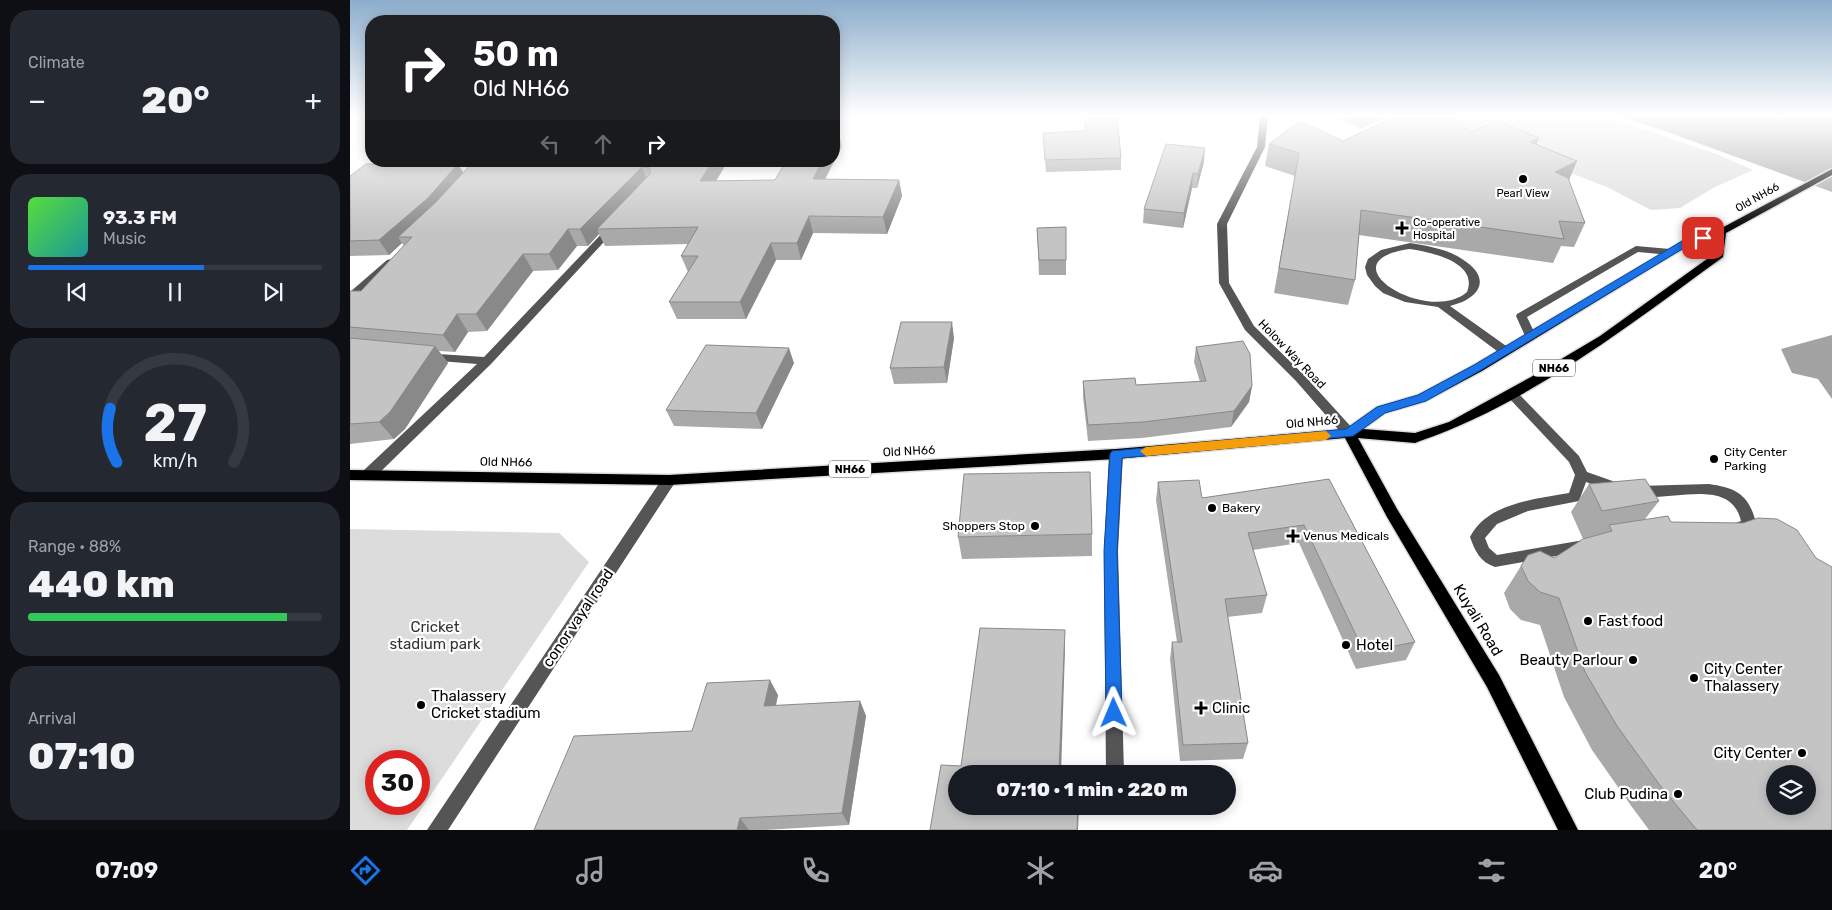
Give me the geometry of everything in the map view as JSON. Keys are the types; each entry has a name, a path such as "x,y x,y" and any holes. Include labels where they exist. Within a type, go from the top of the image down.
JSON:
{"main road":[{"name":"Old NH66","path":"1349,433 1381,410 1422,398 1686,243 1721,232 1832,172"},
{"name":"Old NH66","path":"350,475 670,480 1116,454 1349,433 1415,438 1453,426 1604,338 1719,255 1721,232"},
{"name":"Kuyali Road","path":"1349,433 1392,513 1493,681 1568,830"}],"street":[{"name":"Holow Way Road","path":"1258,154 1222,224 1224,283 1249,328 1300,378 1349,433"},
{"path":"368,475 486,361 619,220"},
{"path":"1440,304 1456,302 1468,296 1474,288 1474,279 1471,274 1457,260 1434,251 1410,246 1383,251 1374,257 1370,265 1372,274 1378,284 1406,299 1440,304 1505,351"},
{"path":"1530,336 1521,316 1583,278 1636,250 1670,252"},
{"path":"350,297 402,253"},
{"path":"418,355 486,361"},
{"path":"1510,393 1574,459 1582,475 1610,487 1636,492 1706,489 1722,490 1736,497 1745,506 1749,522 1742,528 1724,529"},
{"path":"1115,765 1111,551 1116,454"},
{"path":"1582,475 1574,497 1526,506 1492,520 1477,538 1483,552 1495,561 1601,544"},
{"name":"conor vayal road","path":"437,830 670,480"}],"green space":[{"path":"1521,154 1715,154 1753,170 1713,188 1680,208 1651,210 1607,187"},
{"name":"Thalassery Cricket stadium","path":"350,529 559,533 589,562 430,796 430,750 365,750 365,815 417,815 407,830 350,830"}],"shaded area":[{"path":"1727,154 1832,154 1832,192"},
{"path":"1832,335 1832,399 1818,379 1792,373 1781,349"}],"building":[{"path":"1045,154 1121,154 1121,158 1045,160"},
{"path":"1163,154 1203,154 1198,174 1193,173 1184,213 1144,209"},
{"path":"1299,154 1559,154 1577,161 1555,172 1568,178 1585,223 1559,221 1564,239 1361,210 1355,280 1279,268"},
{"path":"365,165 365,167 455,167 428,198 379,240 350,241 350,176"},
{"path":"468,167 642,167 580,229 568,229 549,254 523,254 476,314 457,314 443,335 350,327 350,291 361,291 412,237 398,237 436,202"},
{"path":"642,167 709,167 700,181 775,180 783,167 819,167 813,179 899,180 883,217 809,216 797,243 771,243 740,302 669,302 698,256 681,256 698,227 597,229 650,174 650,168"},
{"path":"1066,227 1066,260 1039,260 1037,228"},
{"path":"901,322 952,322 944,367 890,368"},
{"path":"350,338 435,346 390,412 379,422 350,424"},
{"path":"1243,341 1250,354 1252,386 1234,411 1143,422 1088,425 1083,381 1135,378 1136,385 1206,381 1196,347"},
{"path":"706,345 789,348 756,413 666,410"},
{"path":"1090,472 1092,534 958,537 964,474"},
{"path":"1329,479 1415,642 1364,652 1304,525 1248,533 1267,595 1225,599 1248,743 1183,745 1172,642 1182,642 1158,482 1199,480 1202,498"},
{"path":"1645,479 1659,501 1602,511 1589,484"},
{"name":"City Center Thalassery","path":"1668,516 1671,522 1743,523 1758,518 1777,519 1797,530 1816,558 1832,567 1832,830 1697,830 1659,784 1617,726 1585,672 1559,598 1540,592 1528,581 1521,566 1528,555 1540,551 1554,558 1583,539 1612,531 1609,525"},
{"path":"980,628 1065,630 1059,765 961,765"},
{"path":"770,680 764,706 860,701 842,813 740,818 737,830 534,830 574,736 692,731 707,683"},
{"path":"941,765 948,765 948,815 1078,815 1077,830 930,830"}],"slow traffic":[{"path":"1146,451 1326,436"}],"place":[{"name":"Pearl View","path":"1523,179"},
{"name":"Co-operative Hospital","path":"1402,228"},
{"name":"City Center Parking","path":"1714,459"},
{"name":"Bakery","path":"1212,508"},
{"name":"Shoppers Stop","path":"1035,526"},
{"name":"Venus Medicals","path":"1293,536"},
{"name":"Fast food","path":"1588,621"},
{"name":"Hotel","path":"1346,645"},
{"name":"Beauty Parlour","path":"1633,660"},
{"name":"City Center Thalassery","path":"1694,678"},
{"name":"Thalassery Cricket stadium","path":"421,705"},
{"name":"Clinic","path":"1201,708"},
{"name":"City Center","path":"1802,753"},
{"name":"Club Pudina","path":"1678,794"}],"route":[{"path":"1114,713 1111,551 1116,454 1349,433 1381,410 1422,398 1478,368 1686,243 1703,238"}],"park label":[{"name":"Cricket stadium park","path":"435,636"}]}
